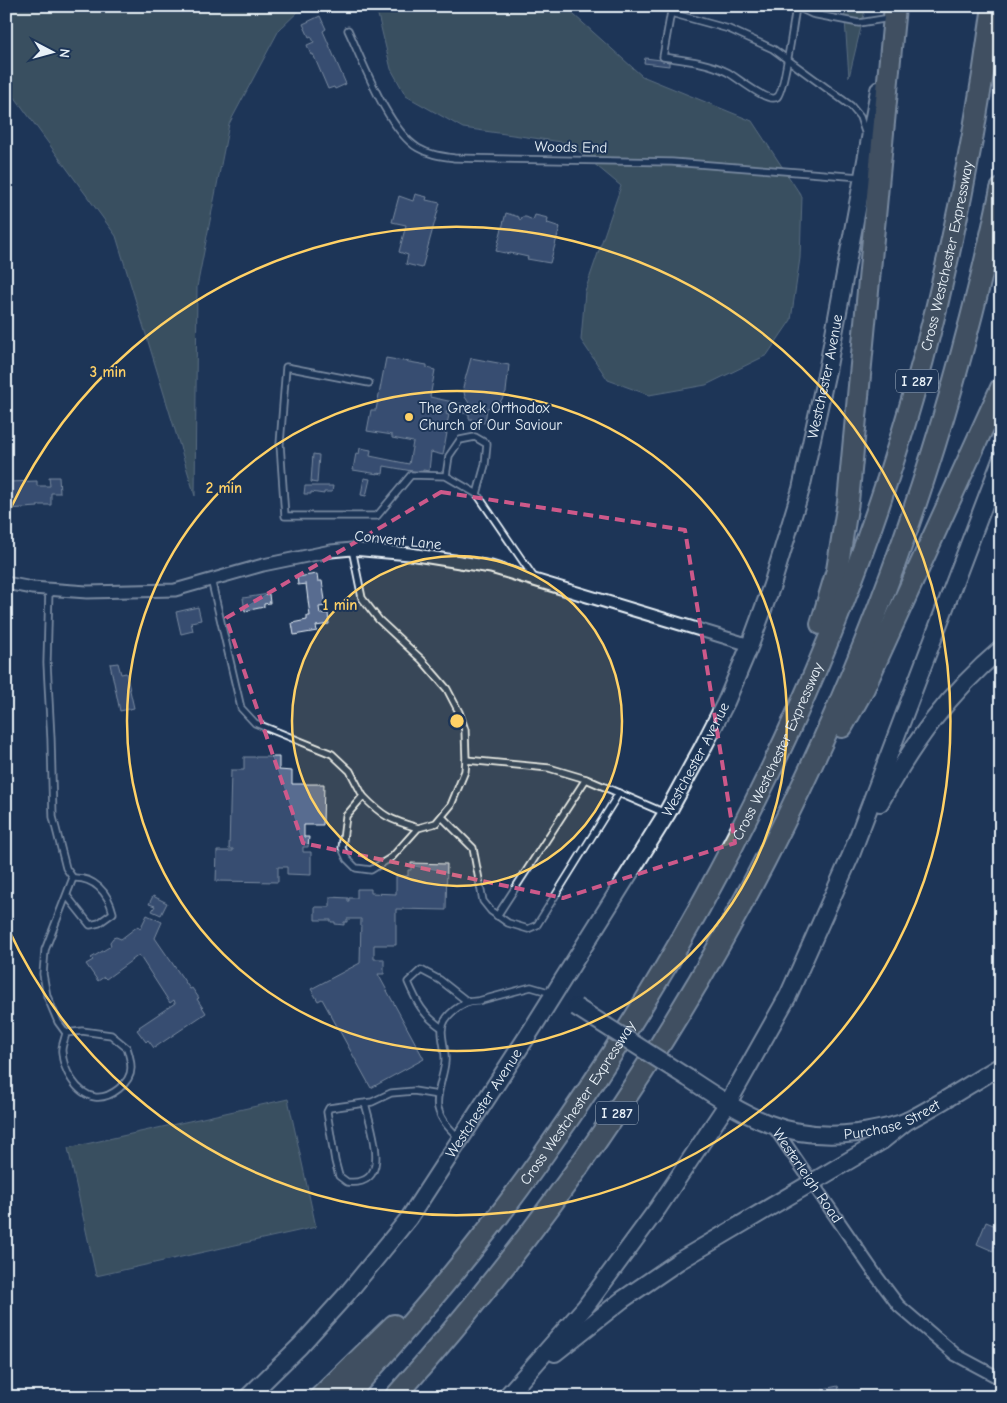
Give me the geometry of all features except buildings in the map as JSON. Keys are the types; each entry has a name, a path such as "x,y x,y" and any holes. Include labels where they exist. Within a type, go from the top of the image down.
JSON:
{"highway":[{"name":"Cross Westchester Expressway","path":"346,1397 418,1315 466,1256 543,1155 628,1029 706,896 741,830 784,740 828,640 858,562 894,459 920,370 947,266 968,167 993,6"},
{"path":"784,740 831,592 845,524 894,10"},
{"name":"I 287","path":"395,1397 489,1287 599,1139 694,992 747,896 796,800 828,733 866,641 918,500 963,349 1001,189"},
{"path":"796,800 864,688 1001,388"},
{"path":"320,1397 466,1256"}],"main road":[{"name":"Westchester Avenue","path":"248,1397 300,1346 346,1296 409,1218 461,1140 667,813 703,747 750,645 788,537 809,456 830,356 894,10"},
{"path":"512,1391 586,1306 628,1250 728,1104 788,996 852,855 1001,460"},
{"path":"852,855 900,767 920,736 960,687 1001,649"},
{"name":"Westerleigh Road","path":"554,993 728,1104 774,1127"},
{"name":"Purchase Street","path":"774,1127 810,1135 833,1136 867,1132 907,1121 1001,1066"},
{"path":"512,1391 630,1294 679,1261 882,1141 907,1121"}],"street":[{"name":"Convent Lane","path":"6,583 87,592 175,590 263,565 331,551 352,549 410,554 491,568 537,580 750,645"},
{"name":"Westerleigh Road","path":"774,1127 811,1183 899,1306 956,1355 1001,1379"}],"lane":[{"path":"672,6 664,57 706,64 727,72 760,94 776,99 781,90 796,7 812,14 859,23 894,10"},
{"path":"671,13 729,30 773,49 851,106 860,117 869,143"},
{"name":"Woods End","path":"348,30 392,122 409,142 434,156 672,162 862,177"},
{"path":"369,383 286,367 280,444 285,516 377,516 411,475 446,476 477,494 537,580"},
{"path":"446,476 449,456 460,440 475,437 488,444 485,465 477,494"},
{"path":"352,549 362,598 379,620 422,660 447,689 459,712 465,730 465,771 451,805 436,822 418,828 392,857 371,870 356,868 347,859 342,848 346,816 363,796"},
{"path":"212,579 241,708 255,723 332,754 350,771 363,796 375,809 391,820 418,828"},
{"path":"49,589 46,663 51,738 53,817 66,868 73,878"},
{"path":"466,760 549,768 586,779 667,813"},
{"path":"497,916 586,779"},
{"path":"442,817 473,848 483,901 491,912 508,923 528,929 537,925 619,793"},
{"path":"66,1033 58,1022 47,996 44,974 45,950 73,878"},
{"path":"67,896 90,925 99,923 113,913 111,903 96,883 84,878 73,878"},
{"path":"442,1028 428,1019 414,998 408,982 421,970 440,980 468,1002"},
{"path":"461,1140 444,1123 438,1106 438,1096 446,1060 442,1028 457,1006 468,1002 531,987 554,993"},
{"path":"82,1031 111,1035 128,1048 131,1070 122,1087 109,1094 95,1097 82,1090 67,1074 61,1051 66,1033 82,1031"},
{"path":"365,1103 377,1160 373,1173 366,1179 347,1182 339,1176 335,1161 327,1112 329,1108 372,1102 391,1094 414,1091 438,1096"}],"highlighted area":[{"path":"441,492 685,530 735,843 563,898 303,843 226,618"}],"green space":[{"path":"6,6 304,6 279,30 229,124 197,287 195,496 116,236 6,85"},
{"path":"370,6 564,6 642,76 752,121 802,197 800,258 791,320 767,355 706,385 649,395 608,380 581,340 585,291 621,186 569,143 463,128 406,96 391,69 378,15"},
{"path":"844,6 866,6 849,77"},
{"path":"288,1099 316,1227 96,1276 68,1148"}],"place":[{"name":"The Greek Orthodox Church of Our Saviour","path":"409,417"}]}
